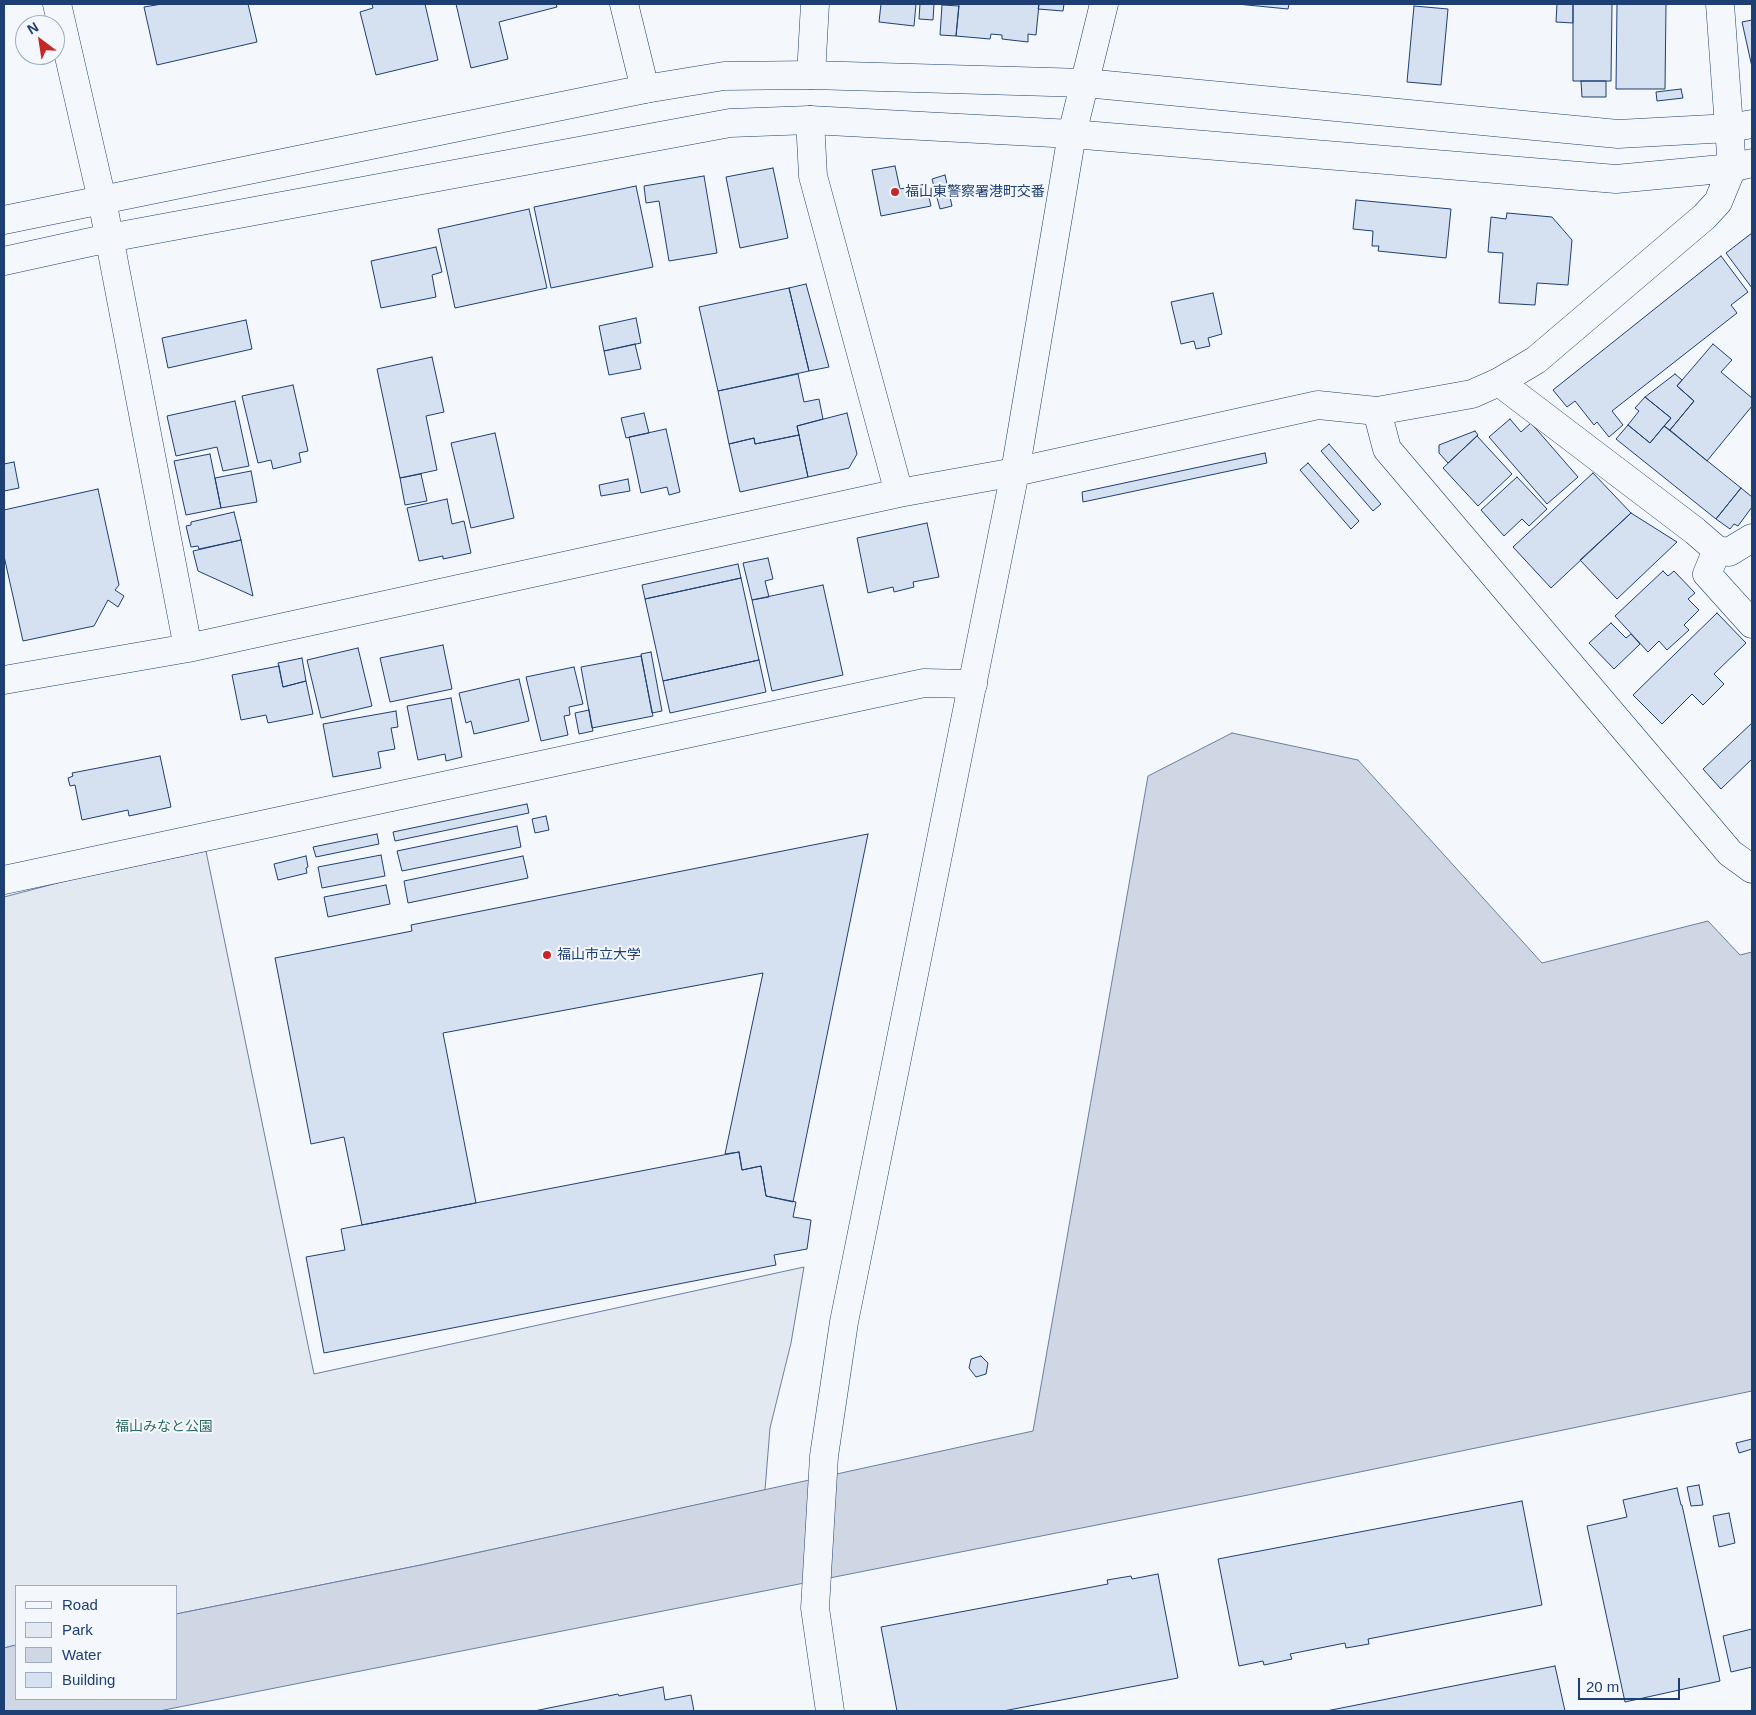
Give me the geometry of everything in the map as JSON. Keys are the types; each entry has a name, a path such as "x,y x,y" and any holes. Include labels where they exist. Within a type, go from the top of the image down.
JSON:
{"street":[{"path":"57,4 102,200 188,648"},
{"path":"624,4 645,89"},
{"path":"811,75 815,4"},
{"path":"830,1711 815,1608 824,1456 844,1322 974,684 1015,472 1072,134 1104,4"},
{"path":"4,680 188,648 899,493 1015,472 1318,405 1376,411 1472,394 1499,382 1536,360 1704,217 1718,202 1742,165 1741,126 1720,4"},
{"path":"4,220 645,89 724,76 811,75 1085,83 1618,134 1741,126"},
{"path":"4,261 109,238 730,123 810,120 1072,134 1616,178 1742,165"},
{"path":"810,120 813,176 899,493"},
{"path":"1499,382 1695,531 1717,550 1730,552 1752,538"},
{"path":"1376,411 1387,450 1730,853 1752,869"},
{"path":"1717,550 1707,574 1752,624"},
{"path":"4,880 924,683 974,684"}],"green space":[{"name":"福山みなと公園","path":"206,851 314,1374 804,1267 791,1343 770,1428 765,1490 421,1565 178,1614 178,1585 15,1585 15,1645 4,1648 4,897 69,880"}],"water":[{"path":"1232,733 1358,760 1542,963 1708,921 1740,955 1752,952 1752,1391 1253,1494 159,1711 4,1711 4,1648 15,1645 15,1700 178,1700 178,1614 421,1565 1033,1431 1148,776"}],"building":[{"path":"162,4 248,4 257,42 157,65 144,7"},
{"path":"372,4 425,4 438,60 376,75 360,12 373,8"},
{"path":"456,4 556,4 557,7 499,22 508,59 471,68"},
{"path":"881,4 916,4 914,26 879,22"},
{"path":"920,4 934,4 933,20 919,19"},
{"path":"959,4 1039,4 1036,35 1028,34 1028,42 1002,39 1002,35 991,34 990,39 956,36"},
{"path":"1039,4 1064,4 1063,11 1038,9"},
{"path":"1237,4 1289,4 1288,9"},
{"path":"1557,4 1573,4 1573,23 1556,22"},
{"path":"1573,4 1612,4 1611,81 1573,81"},
{"path":"1617,4 1666,4 1665,89 1616,89"},
{"path":"942,5 959,6 956,36 940,35"},
{"path":"1414,6 1448,9 1441,85 1407,82"},
{"path":"1752,20 1752,67 1742,22"},
{"path":"1581,81 1606,81 1606,97 1582,97"},
{"path":"1681,89 1683,98 1657,101 1656,92"},
{"name":"福山東警察署港町交番","path":"895,166 900,189 926,184 931,206 881,216 872,170"},
{"path":"773,168 788,238 740,248 726,177"},
{"path":"945,175 952,206 940,209 932,179"},
{"path":"704,176 717,253 669,261 659,201 646,203 644,186"},
{"path":"636,186 653,267 551,288 534,207"},
{"path":"1356,200 1451,209 1446,258 1378,251 1379,246 1372,246 1373,231 1353,229"},
{"path":"529,209 547,288 455,308 438,229"},
{"path":"1507,213 1552,217 1572,240 1568,285 1537,283 1535,305 1499,303 1503,253 1488,252 1491,217 1506,219"},
{"path":"1752,233 1752,288 1726,253"},
{"path":"436,247 442,272 432,275 436,297 381,308 371,261"},
{"path":"1721,256 1748,292 1731,305 1737,313 1612,411 1623,425 1609,437 1597,422 1594,425 1575,401 1567,407 1553,390"},
{"path":"806,284 829,367 809,371 789,288"},
{"path":"789,288 809,371 718,391 699,307"},
{"path":"1213,293 1222,334 1208,338 1210,346 1196,349 1194,341 1181,344 1171,302"},
{"path":"636,318 641,343 604,351 599,326"},
{"path":"246,320 252,349 168,368 162,338"},
{"path":"635,344 641,369 609,375 604,351"},
{"path":"1713,344 1732,360 1721,372 1752,398 1752,406 1707,461 1670,430 1694,401 1677,386"},
{"path":"432,357 444,412 426,416 437,470 400,478 377,369"},
{"path":"798,374 804,402 819,399 823,419 797,426 799,435 755,444 754,438 729,444 718,391"},
{"path":"1675,374 1682,380 1677,386 1694,401 1670,430 1664,426 1671,418 1645,397"},
{"path":"293,385 308,451 299,453 301,462 273,469 271,460 258,463 242,396"},
{"path":"1645,397 1671,418 1650,443 1628,425 1639,411 1635,408"},
{"path":"235,401 249,466 223,471 217,447 176,456 167,416"},
{"path":"644,413 649,433 626,438 621,418"},
{"path":"847,413 857,454 849,468 808,477 797,426"},
{"path":"1510,419 1521,432 1531,423 1578,477 1547,504 1489,437"},
{"path":"1628,425 1650,443 1664,426 1741,488 1716,519 1616,439"},
{"path":"666,429 680,492 669,495 667,487 641,493 629,437"},
{"path":"1475,431 1478,435 1448,463 1439,453 1439,445"},
{"path":"495,433 514,518 471,528 451,443"},
{"path":"799,435 808,477 740,492 729,444 754,438 755,444"},
{"path":"1477,436 1512,474 1478,506 1443,468"},
{"path":"1329,444 1381,504 1373,511 1321,451"},
{"path":"1265,453 1267,463 1083,502 1082,492"},
{"path":"210,454 221,508 186,515 174,461"},
{"path":"14,462 19,488 4,491 4,464"},
{"path":"1308,463 1359,521 1351,529 1300,470"},
{"path":"251,471 257,502 221,508 215,478"},
{"path":"1593,473 1631,513 1551,588 1513,547"},
{"path":"421,474 427,501 405,505 400,478"},
{"path":"1517,477 1547,509 1529,526 1522,519 1504,536 1481,510"},
{"path":"628,479 630,491 601,496 599,485"},
{"path":"1741,488 1752,497 1752,507 1738,526 1734,524 1730,529 1716,519"},
{"path":"98,489 119,585 115,590 124,596 118,607 108,600 94,626 23,641 4,556 4,510"},
{"path":"447,499 452,524 464,521 471,553 443,559 443,556 419,561 407,508"},
{"path":"234,512 241,540 199,549 198,546 191,547 186,526 191,525 191,522"},
{"path":"1631,513 1677,542 1617,599 1580,560"},
{"path":"927,523 939,577 913,582 914,587 894,592 893,587 868,593 857,538"},
{"path":"241,540 253,596 198,571 193,551"},
{"path":"768,558 773,579 765,581 769,597 752,600 743,563"},
{"path":"738,564 741,578 645,599 642,585"},
{"path":"1663,571 1668,576 1674,571 1695,593 1688,599 1699,610 1684,625 1689,630 1667,650 1659,641 1648,652 1615,616"},
{"path":"741,578 759,660 663,681 645,599"},
{"path":"823,585 843,675 772,691 752,600"},
{"path":"1717,613 1746,643 1714,674 1724,684 1703,705 1692,694 1662,724 1633,695"},
{"path":"1611,623 1626,638 1631,634 1640,644 1614,669 1589,643"},
{"path":"443,645 452,689 390,702 380,658"},
{"path":"358,648 372,706 321,718 307,660"},
{"path":"651,652 662,711 652,713 641,654"},
{"path":"641,656 653,716 592,728 581,667"},
{"path":"302,658 306,681 283,687 278,663"},
{"path":"759,660 766,692 670,713 663,681"},
{"path":"279,666 283,687 306,681 313,714 268,723 266,715 241,720 232,675"},
{"path":"574,667 583,704 569,707 570,715 564,716 568,735 541,741 526,677"},
{"path":"519,679 529,721 474,734 471,721 466,723 459,693"},
{"path":"451,698 462,757 446,761 445,754 418,760 407,706"},
{"path":"589,710 593,731 579,734 575,713"},
{"path":"396,711 398,727 391,728 395,749 378,752 381,768 333,777 323,724"},
{"path":"1752,723 1752,759 1721,789 1703,769"},
{"path":"160,756 171,807 129,816 128,810 82,820 75,785 70,786 68,778 73,776 72,773"},
{"path":"527,804 529,813 395,841 393,832"},
{"path":"546,816 549,830 535,833 532,819"},
{"path":"517,826 521,847 402,871 397,851"},
{"path":"377,834 379,844 316,857 313,847"},
{"path":"868,834 793,1202 766,1196 761,1166 742,1170 739,1152 725,1154 763,973 443,1033 476,1203 362,1225 344,1137 311,1144 275,958 412,931 411,925"},
{"path":"381,855 385,876 322,888 318,867"},
{"path":"306,856 307,873 278,880 274,864"},
{"path":"523,856 528,878 408,903 404,881"},
{"path":"386,885 390,904 328,917 324,897"},
{"path":"739,1152 742,1170 761,1166 766,1196 796,1202 793,1217 811,1220 807,1249 774,1255 776,1265 324,1353 306,1257 345,1250 341,1229"},
{"path":"981,1356 988,1363 986,1374 976,1377 969,1368 971,1359"},
{"path":"1752,1439 1752,1449 1739,1453 1736,1443"},
{"path":"1699,1485 1703,1505 1691,1506 1687,1487"},
{"path":"1677,1488 1720,1681 1625,1702 1587,1526 1627,1517 1623,1500"},
{"path":"1522,1501 1542,1605 1368,1639 1369,1644 1346,1648 1345,1643 1290,1654 1292,1659 1264,1665 1263,1661 1239,1666 1218,1559"},
{"path":"1729,1513 1735,1543 1719,1547 1713,1516"},
{"path":"1158,1574 1178,1678 1003,1711 897,1711 881,1627 1108,1584 1107,1580 1131,1576 1132,1579"},
{"path":"1752,1629 1752,1667 1731,1672 1723,1636"},
{"path":"1555,1666 1565,1711 1326,1711"},
{"path":"663,1687 665,1700 691,1695 694,1711 534,1711 618,1694 619,1696"}],"place":[{"name":"福山東警察署港町交番","path":"895,192"},
{"name":"福山市立大学","path":"547,955"}]}
